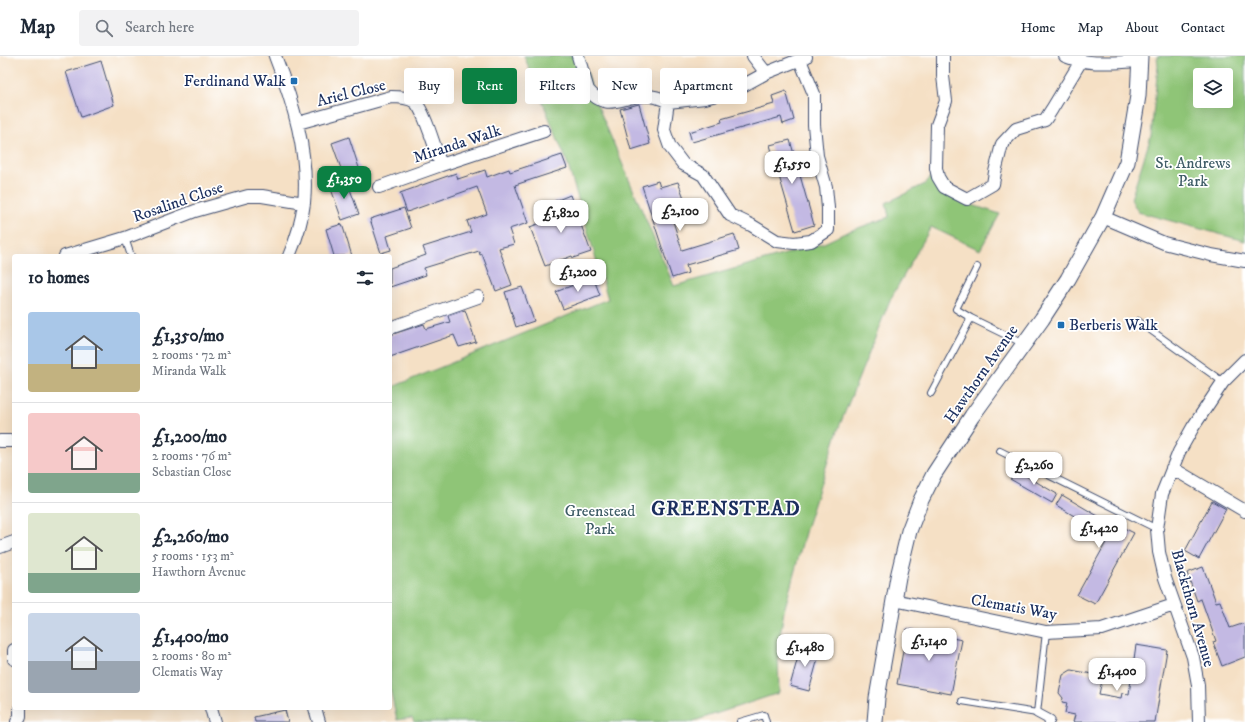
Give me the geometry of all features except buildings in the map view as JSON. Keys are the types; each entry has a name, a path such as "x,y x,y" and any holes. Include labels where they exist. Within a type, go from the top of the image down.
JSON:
{"street":[{"path":"275,56 298,123 304,159 304,203 299,227 290,254"},
{"path":"578,56 588,90 600,100 608,102 640,96 660,98"},
{"path":"753,56 766,74"},
{"path":"943,56 943,76 946,101 937,126 936,168 938,177 944,187 966,200 993,184 1002,144 1016,129 1045,120 1078,66 1079,61"},
{"path":"1065,56 1079,61 1111,63 1140,59"},
{"path":"668,104 664,130 670,147 683,164 703,175 730,215 777,240 794,243 811,241 828,230 828,208 826,187 818,156 814,125 814,94 803,58 747,84"},
{"name":"Hawthorn Avenue","path":"875,722 877,698 894,600 909,532 921,500 934,474 968,422 1068,279 1103,218 1127,162 1138,96 1140,59"},
{"name":"Ariel Close","path":"298,123 391,98 404,97 415,102 422,112 441,165"},
{"name":"Miranda Walk","path":"379,187 441,165 544,132"},
{"name":"Rosalind Close","path":"72,254 125,238 195,211 248,196 262,196 304,203"},
{"path":"1103,218 1164,243 1211,255 1245,261"},
{"path":"392,327 478,297"},
{"name":"Blackthorn Avenue","path":"1198,722 1198,685 1193,657 1165,578 1159,552 1157,529 1162,494 1179,452 1192,427 1223,382 1245,360"},
{"path":"0,441 12,441"},
{"path":"1172,468 1245,511"},
{"path":"0,547 12,543"},
{"name":"Clematis Way","path":"894,600 1046,632 1102,628 1174,605"},
{"path":"17,722 20,716 20,710"},
{"path":"212,710 215,722"},
{"path":"316,710 319,722"},
{"path":"1037,713 1052,721"}],"lane":[{"path":"125,238 130,254"},
{"path":"977,266 956,309 1024,344"},
{"path":"931,393 971,318"},
{"path":"1138,321 1223,382"},
{"path":"1000,451 1157,529"},
{"path":"962,702 1037,713 1046,632"},
{"path":"740,722 764,715 766,722"}],"green space":[{"name":"Greenstead Park","path":"524,56 583,56 586,68 529,68"},
{"name":"St. Andrews Park","path":"1157,56 1245,56 1245,241 1138,212 1131,199 1151,136 1158,66"},
{"name":"Greenstead Park","path":"590,82 594,97 674,286 824,243 847,232 889,217 886,203 925,184 935,172 969,204 1000,214 980,250 931,227 890,300 839,427 806,529 784,611 778,648 779,693 691,722 414,722 412,718 397,720 392,697 392,387 608,299 567,162 543,104 590,104"}],"place":[{"name":"Ferdinand Walk","path":"294,81"},
{"name":"Berberis Walk","path":"1061,325"}],"district":[{"name":"GREENSTEAD","path":"726,509"}]}
